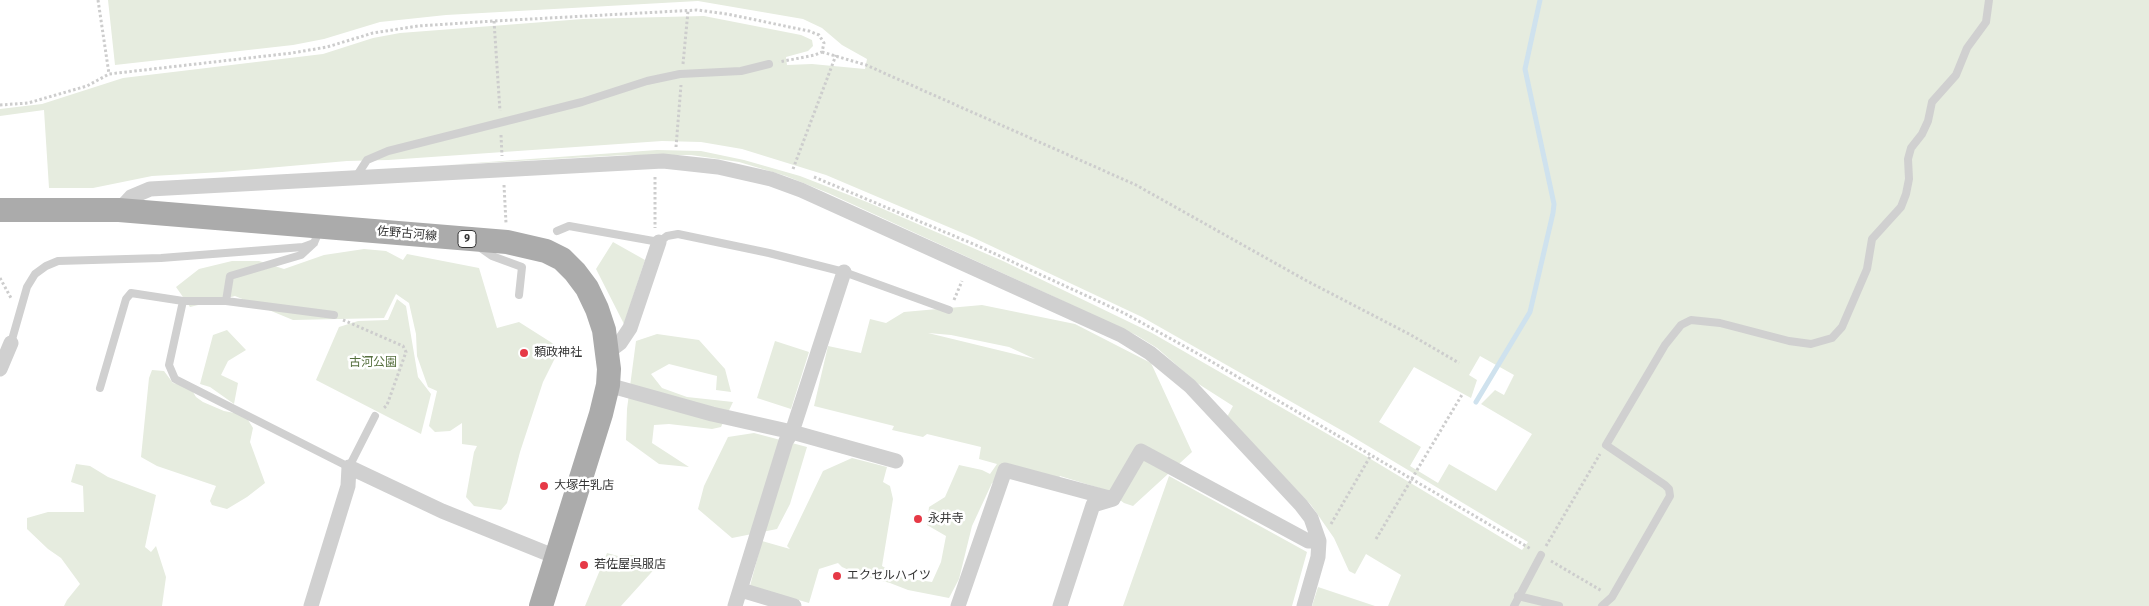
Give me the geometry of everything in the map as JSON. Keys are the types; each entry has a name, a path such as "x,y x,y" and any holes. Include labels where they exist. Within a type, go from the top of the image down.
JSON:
{"main road":[{"name":"佐野古河線","path":"0,210 119,210 318,235 478,240 525,245 546,251 562,259 587,288 597,309 604,330 608,352 608,385 591,448 541,606"}],"street":[{"path":"119,210 131,197 150,189 663,161 739,171 771,179 801,190 1121,335 1150,353 1190,386 1311,518 1319,541 1318,557 1304,606"},
{"path":"608,352 620,343 630,328 657,235"},
{"path":"735,606 786,441 792,432 844,272"},
{"path":"0,369 11,343"},
{"path":"608,385 712,414 792,432 896,461"},
{"path":"1060,606 1093,505 1113,499 1141,451 1308,541 1319,541"},
{"path":"311,606 348,486 349,467 442,511 556,557"},
{"path":"958,606 1005,470 1113,499"},
{"path":"741,590 794,606"}],"lane":[{"path":"1602,606 1612,597 1670,496 1669,489 1665,485 1606,445 1665,345 1681,325 1691,320 1703,320 1789,341 1811,344 1832,338 1842,327 1867,269 1872,239 1901,207 1909,179 1908,158 1911,148 1925,127 1932,102 1956,75 1967,48 1986,22 1989,0"},
{"path":"356,177 367,160 388,150 582,102 647,81 680,74 741,70 769,64"},
{"path":"557,231 569,226 667,236 678,234 770,253 844,272 949,310"},
{"path":"226,301 230,276 301,255 318,235"},
{"path":"11,343 27,287 35,274 46,266 58,261 161,258 303,247 318,235"},
{"path":"478,240 482,249 492,256 522,267 520,295"},
{"path":"100,388 126,300 131,293 183,301 226,301 334,315"},
{"path":"183,301 169,365 175,379 349,467 375,416"},
{"path":"1514,606 1523,600 1541,555"},
{"path":"1523,600 1559,606"}],"path":[{"path":"98,0 110,74"},
{"path":"0,105 28,103 87,86 110,74 292,54 327,48 373,33 418,26 494,21 697,10 727,14 809,31 819,35 824,43 822,52"},
{"path":"494,21 502,157"},
{"path":"769,64 806,58 822,52 866,64 1136,185 1307,280 1411,335 1458,363"},
{"path":"792,169 836,55"},
{"path":"655,168 657,235"},
{"path":"503,176 506,223"},
{"path":"0,278 11,299"},
{"path":"949,310 963,280"},
{"path":"334,315 403,346 406,352 387,405 375,416"},
{"path":"1376,539 1463,393"},
{"path":"1541,555 1606,445"},
{"path":"1331,524 1371,456"}],"green space":[{"path":"108,0 2149,0 2149,606 1388,606 1401,575 1366,554 1355,574 1349,571 1334,538 1311,505 1227,417 1233,406 1197,383 1157,348 1136,335 828,193 786,176 739,162 691,155 626,155 446,165 657,150 701,151 744,160 800,176 867,202 1003,261 1152,333 1364,455 1522,550 1528,542 1348,434 1142,317 972,237 826,175 742,149 701,142 662,141 388,160 347,161 152,176 93,188 49,188 44,110 0,116 0,109 42,104 123,78 323,54 373,38 400,33 583,19 704,16 801,35 812,40 813,46 808,51 786,57 787,65 812,64 865,69 867,59 842,45 822,28 803,19 698,1 446,15 380,22 324,39 293,45 115,65","holes":["1480,356 1514,375 1504,395 1495,390 1481,404 1532,434 1496,491 1449,464 1438,483 1410,466 1421,447 1379,422 1414,367 1471,398 1477,380 1469,375"]},
{"path":"613,242 645,260 624,324 596,269"},
{"path":"364,249 386,251 403,260 407,254 479,268 497,328 519,322 560,348 543,382 520,452 507,503 501,510 474,506 466,497 474,452 477,446 462,444 462,423 450,431 435,432 429,426 437,391 428,387 417,356 416,334 409,303 396,294 384,318 293,320 235,296 190,307 176,287 199,269 232,261 259,261 284,269 324,255"},
{"name":"古河公園","path":"397,299 406,306 418,377 431,394 421,434 316,380 339,327 358,321 388,320"},
{"path":"982,305 1075,324 1151,363 1192,452 1133,506 1124,503 1106,490 1060,476 1059,478 1026,471 992,483 972,526 959,579 949,598 908,590 863,576 842,567 838,563 819,569 809,603 750,586 762,541 790,549 787,546 823,471 852,458 887,467 883,482 890,486 893,499 882,566 903,578 932,582 941,562 946,536 927,525 929,507 945,497 959,465 982,470 990,474 997,464 979,459 981,447 927,434 923,437 892,430 894,426 814,406 828,346 861,353 870,319 886,323 904,312","holes":["928,333 951,335 1009,347 1035,359"]},
{"path":"227,330 246,350 228,361 221,375 238,383 234,404 210,387 200,384 213,335"},
{"path":"657,334 699,340 725,369 731,392 716,390 717,376 669,364 651,374 662,388 687,397 733,402 721,427 712,429 669,424 654,425 652,443 689,467 659,464 626,440 627,409 636,341"},
{"path":"775,341 809,352 791,409 757,398"},
{"path":"152,370 164,371 173,383 190,387 196,397 203,402 224,411 245,415 253,428 250,442 265,483 227,509 212,505 210,501 216,486 157,466 141,457 149,378"},
{"path":"754,433 807,447 790,504 777,529 732,538 698,509 704,486 728,437"},
{"path":"76,464 90,466 108,477 156,495 145,547 151,552 156,546 166,577 162,606 64,606 80,584 61,558 48,549 27,529 27,518 48,512 84,512 83,486 71,482"},
{"path":"1169,476 1307,552 1292,606 1123,606"},
{"path":"607,553 618,556 634,555 659,564 621,606 585,606"},
{"path":"1318,587 1375,606 1312,606"}],"waterway":[{"path":"1476,402 1530,312 1553,213 1554,204 1525,69 1540,0"}],"place":[{"name":"頼政神社","path":"524,353"},
{"name":"大塚牛乳店","path":"544,486"},
{"name":"永井寺","path":"918,519"},
{"name":"若佐屋呉服店","path":"584,565"},
{"name":"エクセルハイツ","path":"837,576"}]}
